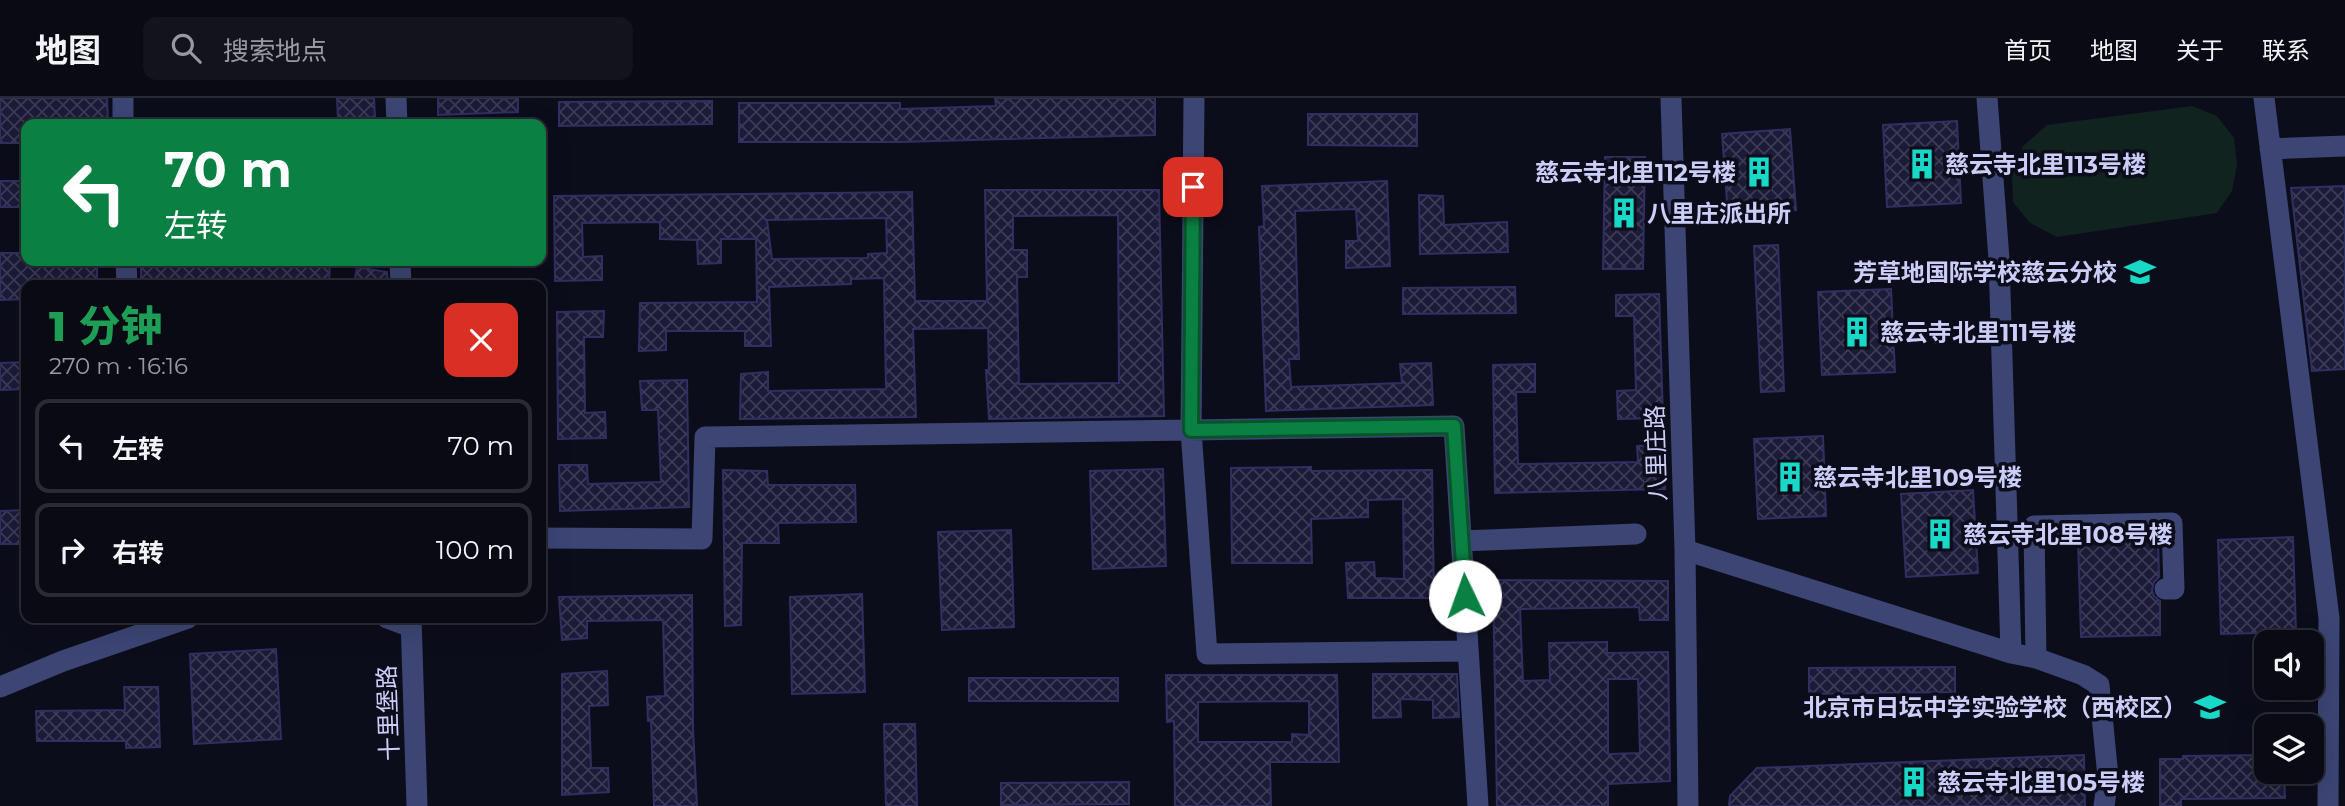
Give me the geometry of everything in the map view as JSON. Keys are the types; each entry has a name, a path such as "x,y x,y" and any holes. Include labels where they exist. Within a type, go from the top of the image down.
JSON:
{"street":[{"path":"122,98 123,119"},
{"path":"396,98 397,119"},
{"path":"1194,98 1191,430 1207,654 1468,650"},
{"name":"八里庄路","path":"1671,98 1685,550 1688,806"},
{"path":"1987,98 1999,259 2011,653"},
{"path":"2264,98 2329,618 2328,806"},
{"path":"2270,149 2345,146"},
{"path":"546,538 702,539 705,437 1454,426 1478,806"},
{"path":"2036,658 2034,526 2172,523 2174,589 2165,589"},
{"path":"1461,541 1636,534"},
{"path":"1685,550 2011,653 2036,658 2083,675 2099,684 2108,777 2104,806"},
{"path":"0,687 169,623"},
{"name":"十里堡路","path":"411,623 417,806"}],"green space":[{"path":"2192,106 2217,116 2234,138 2237,165 2232,191 2217,213 2057,237 2030,223 2013,202 2012,172 2023,146 2047,125"}],"building":[{"path":"0,98 107,98 108,119 21,119 21,143 0,143"},
{"path":"337,98 374,98 375,117 338,119"},
{"path":"438,98 518,98 518,112 438,115"},
{"path":"995,98 1155,98 1155,135 900,142 739,142 739,103 900,103 900,109 996,106"},
{"path":"712,101 712,124 559,126 559,102"},
{"path":"1308,114 1417,114 1417,146 1308,145"},
{"name":"慈云寺北里113号楼","path":"1957,121 1961,203 1887,207 1883,125"},
{"name":"慈云寺北里112号楼","path":"1790,129 1796,210 1728,215 1722,134"},
{"name":"八里庄派出所","path":"1605,157 1645,157 1643,269 1603,269"},
{"path":"0,181 21,181 21,207 0,207"},
{"path":"1387,181 1390,266 1346,268 1346,241 1358,241 1356,209 1295,211 1299,359 1289,359 1291,387 1402,383 1400,364 1431,363 1433,405 1266,411 1259,227 1264,226 1262,186"},
{"path":"2345,186 2345,369 2312,371 2291,188"},
{"path":"985,190 1159,190 1164,416 989,419 986,370 989,370 988,328 913,329 916,417 740,419 741,374 768,372 768,391 886,389 884,278 851,279 851,284 769,287 771,346 745,346 745,331 666,331 666,350 639,351 640,303 757,302 756,239 721,239 721,263 698,264 697,240 660,239 660,222 582,223 583,257 602,256 602,280 555,281 554,196 912,192 915,301 987,301","holes":["1118,215 1119,383 1019,384 1017,277 1027,277 1027,250 1013,250 1013,216","886,218 887,253 868,254 868,258 772,259 767,220"]},
{"path":"1419,195 1443,196 1444,225 1507,222 1508,252 1420,254"},
{"path":"1778,245 1784,391 1761,392 1754,246"},
{"path":"0,253 21,253 21,266 97,266 97,280 21,280 21,299 0,300"},
{"path":"141,266 330,266 329,280 141,280"},
{"path":"357,267 387,272 388,280 355,280"},
{"path":"1515,287 1516,313 1403,314 1403,288"},
{"name":"慈云寺北里111号楼","path":"1891,289 1895,372 1822,375 1818,292"},
{"path":"1659,294 1663,418 1618,419 1617,391 1636,390 1634,316 1616,316 1616,295"},
{"path":"604,311 603,337 584,337 585,413 605,412 606,438 558,439 557,312"},
{"path":"21,362 21,389 0,390 0,363"},
{"path":"1535,364 1535,392 1516,392 1518,464 1638,462 1637,446 1665,445 1665,489 1495,493 1493,365"},
{"path":"687,380 689,507 560,511 559,465 587,465 588,484 661,482 658,410 642,410 640,381"},
{"name":"慈云寺北里109号楼","path":"1823,436 1826,516 1758,519 1754,439"},
{"path":"1311,467 1311,471 1432,470 1434,598 1348,598 1346,563 1374,562 1375,578 1404,579 1403,499 1368,500 1368,517 1311,519 1312,563 1232,563 1231,468"},
{"path":"1163,469 1166,566 1093,569 1090,471"},
{"path":"723,470 767,471 768,485 855,485 856,522 778,523 779,543 742,543 741,625 725,626"},
{"name":"慈云寺北里108号楼","path":"1973,490 1978,573 1906,577 1901,494"},
{"path":"21,510 21,544 0,544 0,511"},
{"path":"1011,530 1014,627 942,630 938,532"},
{"path":"2293,537 2296,630 2254,630 2254,633 2221,634 2218,540"},
{"path":"2158,540 2159,577 2152,590 2160,601 2160,635 2081,637 2078,541"},
{"path":"1493,580 1668,581 1668,620 1640,620 1639,607 1520,609 1523,681 1550,680 1549,643 1607,642 1607,653 1668,652 1670,781 1608,784 1608,806 1497,806","holes":["1608,679 1638,679 1640,753 1608,754"]},
{"path":"862,594 865,692 792,694 790,597"},
{"path":"692,595 693,729 697,806 654,806 651,721 648,721 647,697 665,696 663,620 587,621 587,638 562,640 559,597"},
{"path":"276,649 281,739 194,744 190,654"},
{"path":"1955,667 1955,692 1809,694 1809,668"},
{"path":"607,671 608,705 589,706 591,768 608,768 609,792 562,795 562,674"},
{"path":"1373,674 1457,674 1459,717 1433,718 1433,700 1400,699 1401,717 1373,718"},
{"path":"1166,675 1337,675 1339,762 1270,762 1271,806 1175,806 1174,721 1167,722","holes":["1309,701 1309,735 1292,734 1292,742 1198,742 1198,702"]},
{"path":"969,678 1118,678 1118,701 969,701"},
{"path":"124,687 158,687 160,747 126,748 126,741 37,741 36,711 125,710"},
{"path":"884,724 915,724 917,806 886,806"},
{"name":"慈云寺北里105号楼","path":"2084,755 2085,806 1729,806 1730,796 1757,768"},
{"path":"2254,755 2254,784 2284,784 2285,798 2181,799 2181,806 2160,806 2160,759 2183,759 2183,756"},
{"path":"1129,782 1129,804 1001,805 1001,783"}],"place":[{"name":"慈云寺北里113号楼","path":"1922,164"},
{"name":"慈云寺北里112号楼","path":"1759,172"},
{"name":"八里庄派出所","path":"1624,213"},
{"name":"芳草地国际学校慈云分校","path":"2140,272"},
{"name":"慈云寺北里111号楼","path":"1857,332"},
{"name":"慈云寺北里109号楼","path":"1790,477"},
{"name":"慈云寺北里108号楼","path":"1940,534"},
{"name":"北京市日坛中学实验学校（西校区）","path":"2210,707"},
{"name":"慈云寺北里105号楼","path":"1914,782"}],"route":[{"path":"1193,187 1191,430 1454,426 1465,596"}]}
